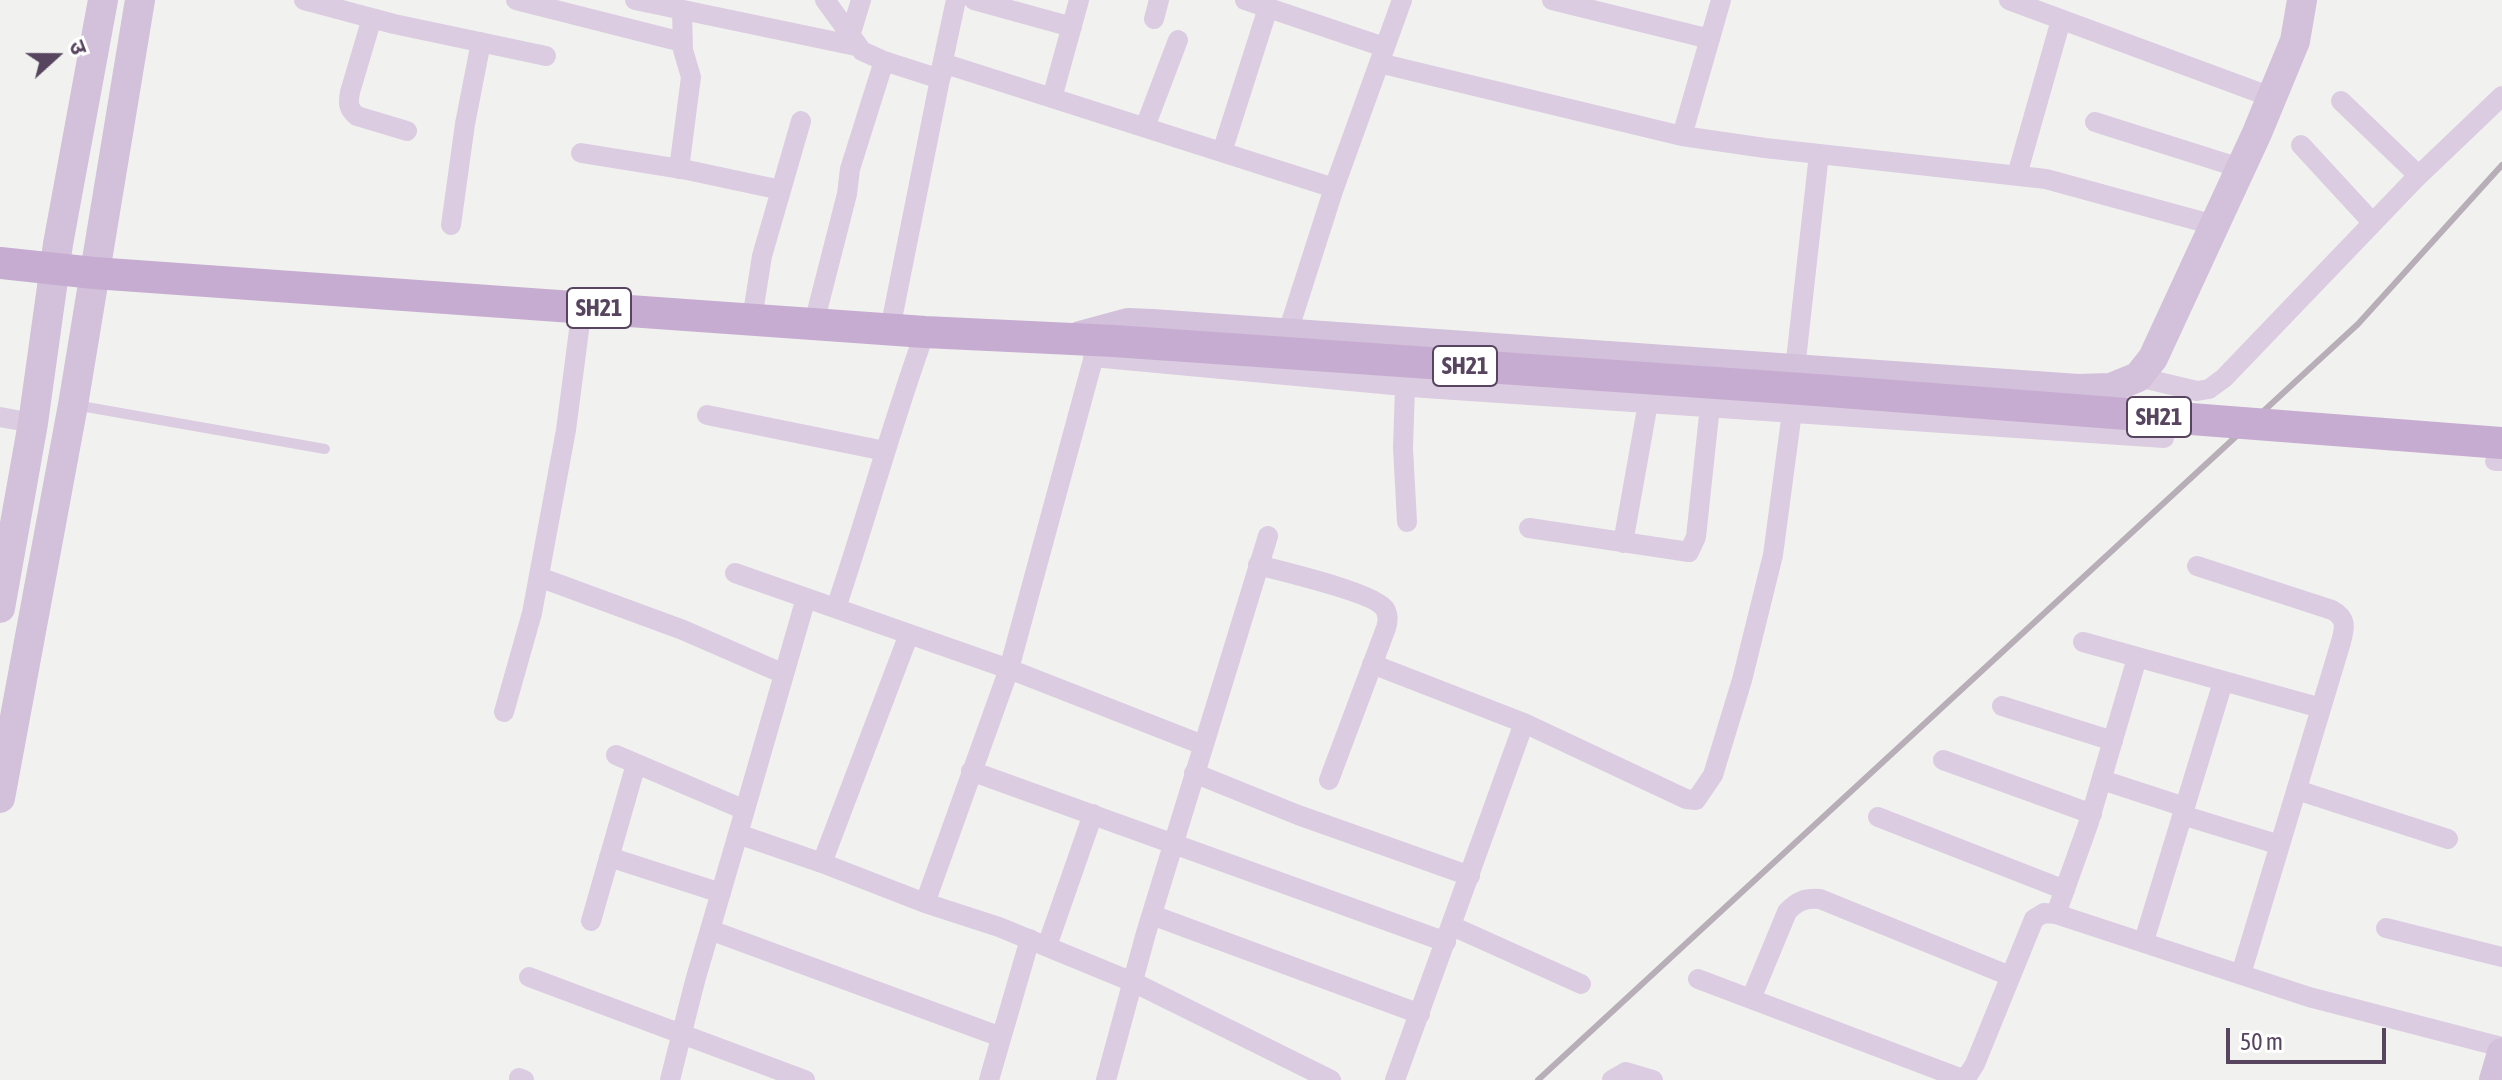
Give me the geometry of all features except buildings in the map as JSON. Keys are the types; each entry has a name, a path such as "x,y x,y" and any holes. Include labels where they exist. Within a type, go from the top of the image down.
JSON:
{"main road":[{"path":"0,798 73,405 74,270 103,0"},
{"path":"1,595 33,423 140,0"},
{"path":"1093,345 1128,323 2078,389 2111,388 2138,377 2159,346 2295,41 2302,0"},
{"name":"SH21","path":"0,263 1093,345 1763,386 2500,455"},
{"path":"2494,1080 2502,1050"}],"street":[{"path":"304,0 363,11 546,56"},
{"path":"516,0 682,42"},
{"path":"635,0 853,41 884,61 941,74"},
{"path":"825,0 853,41"},
{"path":"853,41 861,0"},
{"path":"890,329 956,0"},
{"path":"974,0 1072,27"},
{"path":"1052,98 1079,0"},
{"path":"1245,0 1382,55 1682,136 2046,179 2214,225"},
{"path":"1287,335 1334,188 1402,0"},
{"path":"1552,0 1710,39"},
{"path":"1682,136 1721,0"},
{"path":"2009,0 2271,97"},
{"path":"1222,152 1268,8"},
{"path":"679,169 691,77 682,42 682,10"},
{"path":"363,11 348,103 350,111 357,116 407,131"},
{"path":"2017,175 2061,20"},
{"path":"1145,127 1178,40"},
{"path":"451,225 465,124 481,42"},
{"path":"814,323 847,194 850,169 884,61"},
{"path":"941,74 944,67 952,66 1334,188"},
{"path":"2138,377 2197,391 2209,389 2224,378 2418,175 2502,96"},
{"path":"2341,101 2418,175"},
{"path":"752,319 762,256 801,121"},
{"path":"2095,122 2240,168"},
{"path":"2301,145 2372,222"},
{"path":"581,153 781,190"},
{"path":"1795,369 1819,154"},
{"path":"504,712 539,577 566,430 582,307"},
{"path":"836,608 895,414 925,332"},
{"path":"925,903 1009,669 1093,345 1405,387 2164,438"},
{"path":"1405,387 1403,448 1407,522"},
{"path":"1623,543 1648,403"},
{"path":"1529,528 1689,552 1694,546 1710,406"},
{"path":"1372,664 1524,723 1674,794 1696,800 1713,775 1742,680 1773,555 1792,412"},
{"path":"707,415 885,451"},
{"path":"0,417 33,423"},
{"path":"1106,1080 1173,842 1268,536"},
{"path":"1258,565 1367,596 1385,609 1388,619 1329,780"},
{"path":"2197,566 2341,615 2345,622 2241,974"},
{"path":"735,573 1009,669 1203,745"},
{"path":"539,577 683,630 784,674"},
{"path":"670,1080 806,598"},
{"path":"822,863 909,634"},
{"path":"2083,642 2321,708"},
{"path":"2056,914 2092,814 2137,658"},
{"path":"2144,941 2223,682"},
{"path":"2002,706 2113,741"},
{"path":"1395,1080 1524,723"},
{"path":"616,755 745,810"},
{"path":"1943,760 2092,814"},
{"path":"591,921 636,764"},
{"path":"971,771 1449,934 1581,984"},
{"path":"1194,773 1298,815 1470,876"},
{"path":"2102,780 2280,845"},
{"path":"2297,790 2448,839"},
{"path":"989,1080 1001,1037 1038,942 1093,814"},
{"path":"1878,817 2065,890"},
{"path":"738,834 1038,942 1135,983 1331,1080"},
{"path":"609,857 721,893"},
{"path":"1751,999 1787,912 1797,902 1809,898 1820,899 2010,976"},
{"path":"1698,979 1751,999 1915,1072 1962,1079 1975,1064 2034,919 2044,913 2056,914 2309,997 2502,1050"},
{"path":"1152,915 1420,1014"},
{"path":"2386,928 2502,957"},
{"path":"710,930 1001,1037"},
{"path":"529,977 805,1080"},
{"path":"1612,1080 1626,1072 1653,1080"}],"lane":[{"path":"73,405 325,449"}],"railway":[{"path":"1538,1080 2358,324 2502,165"}]}
